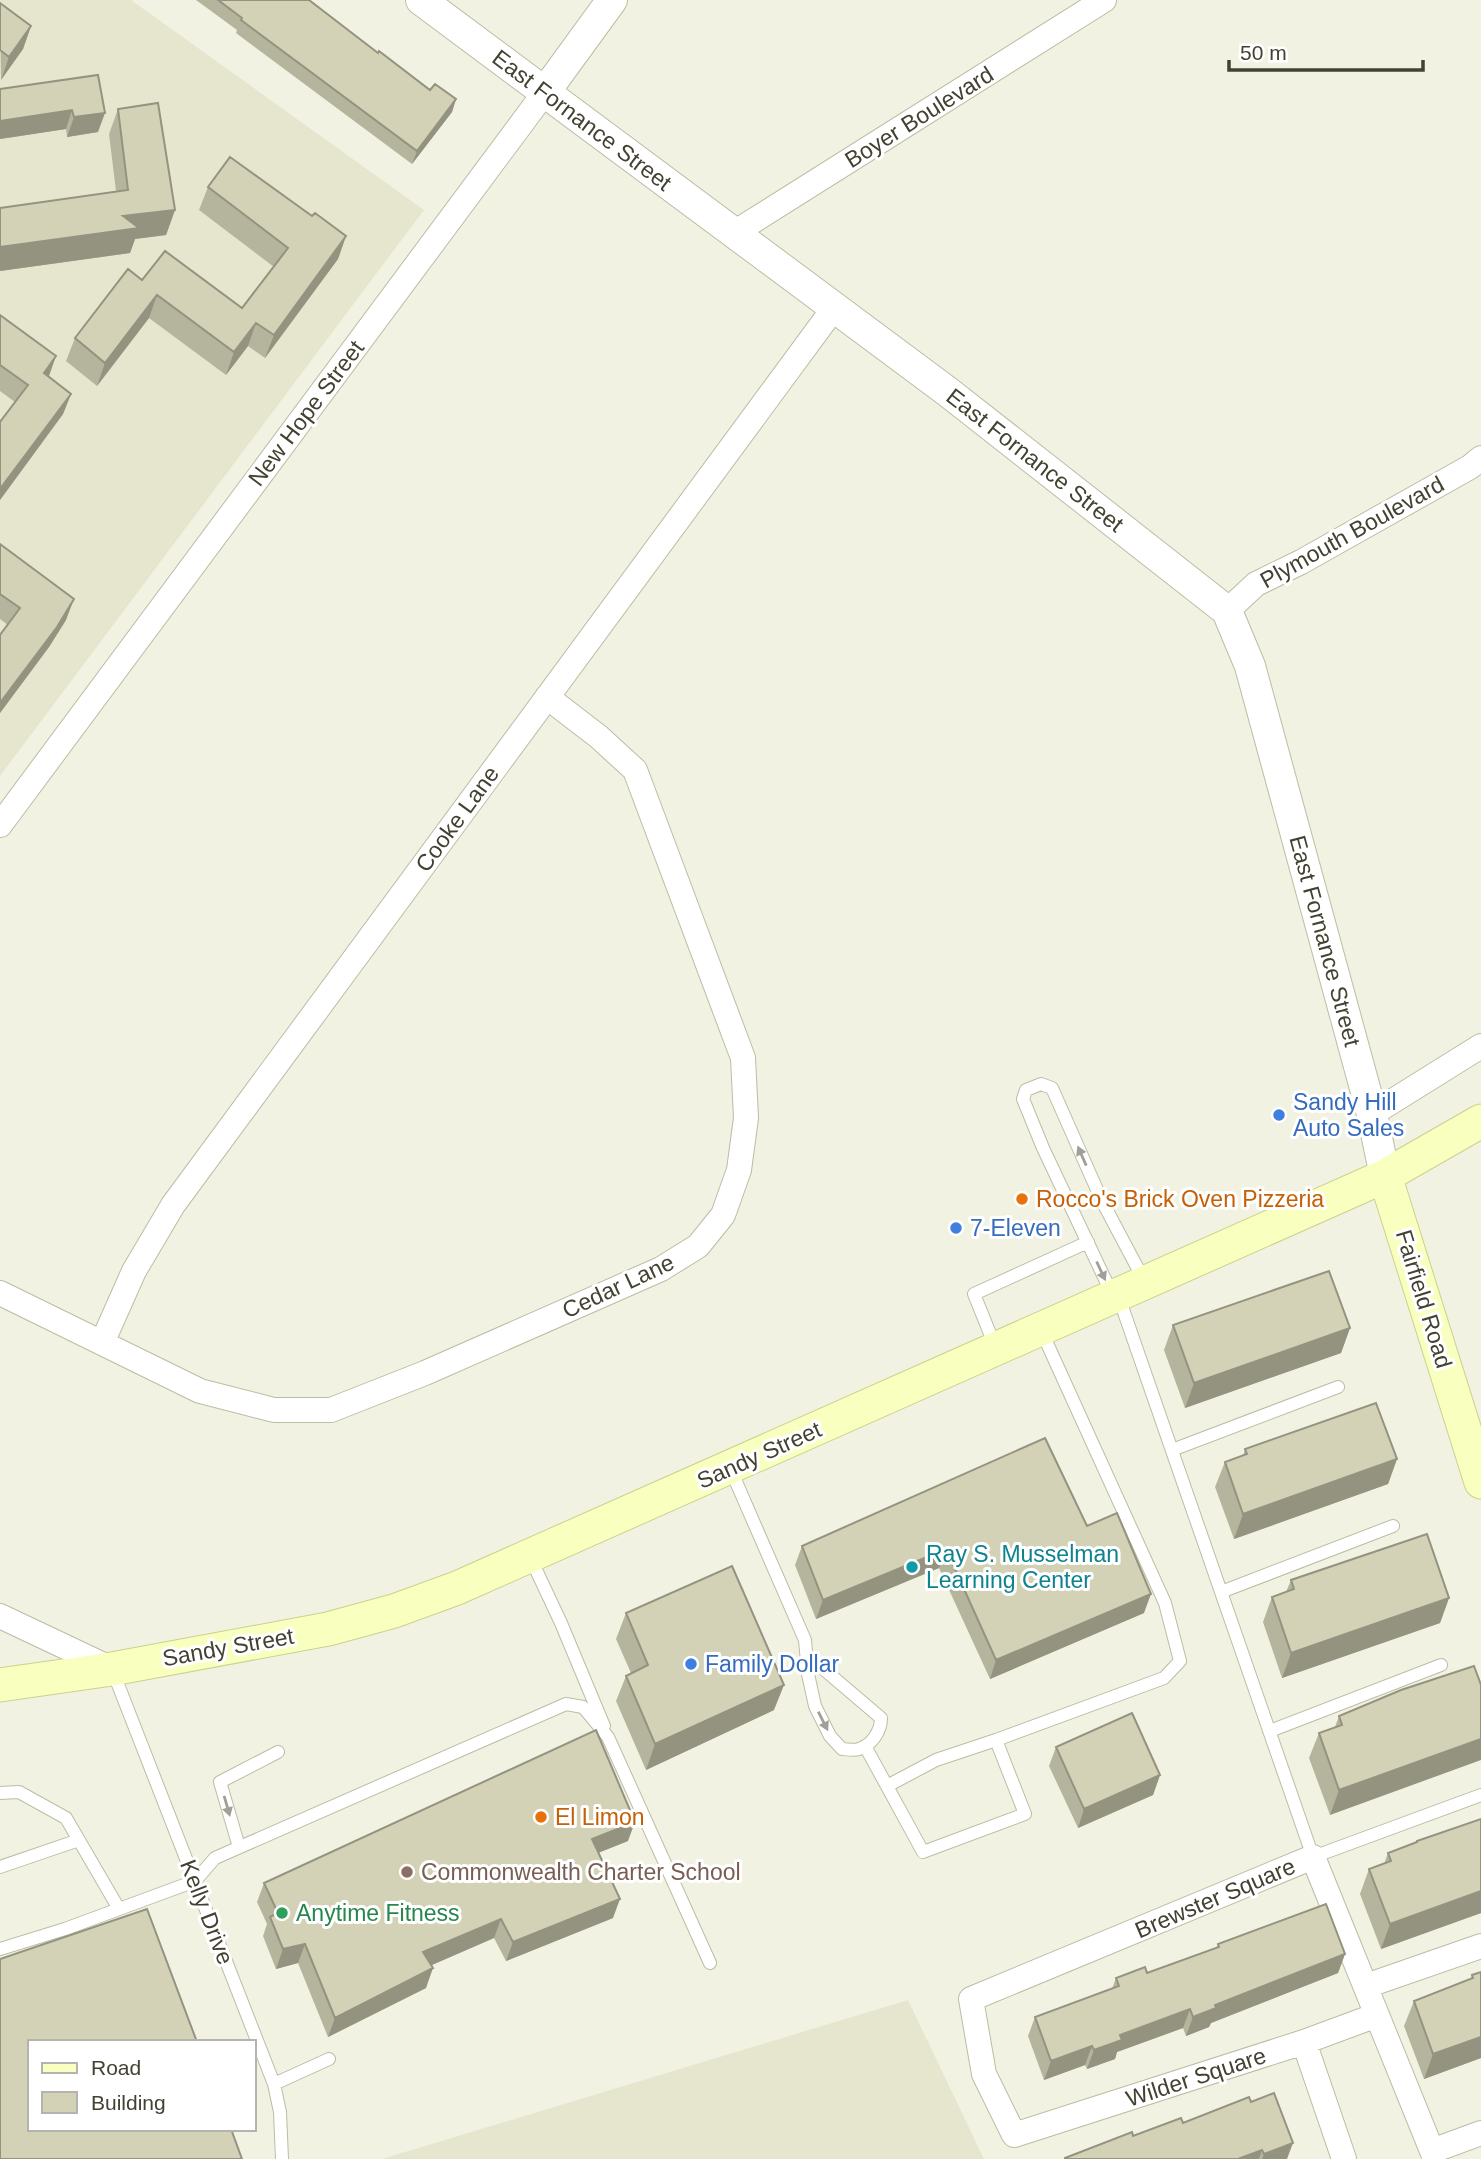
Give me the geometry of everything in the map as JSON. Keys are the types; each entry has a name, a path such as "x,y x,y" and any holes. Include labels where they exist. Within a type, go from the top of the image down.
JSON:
{"main road":[{"name":"Sandy Street","path":"0,1685 112,1669 328,1629 394,1611 457,1588 1385,1176 1481,1121"},
{"name":"Fairfield Road","path":"1385,1176 1481,1482"}],"street":[{"name":"East Fornance Street","path":"421,0 948,392 1227,611 1250,666 1372,1114"},
{"name":"New Hope Street","path":"0,825 612,0"},
{"name":"Boyer Boulevard","path":"734,233 1104,0"},
{"name":"Cooke Lane","path":"102,1343 134,1271 173,1205 834,308"},
{"name":"Plymouth Boulevard","path":"1227,611 1256,584 1301,562 1458,474 1481,458"},
{"name":"Cedar Lane","path":"0,1293 200,1391 274,1410 331,1410 425,1373 661,1269 698,1246 723,1215 739,1170 746,1118 743,1058 635,770 599,737 547,697"},
{"path":"1372,1114 1481,1046"},
{"name":"Fairfield Road","path":"1372,1114 1385,1176"},
{"path":"0,1616 112,1669"},
{"name":"Brewster Square","path":"1014,2135 984,2074 971,1999 1313,1857 1434,2155"},
{"path":"1366,1986 1481,1946"},
{"name":"Wilder Square","path":"1014,2135 1304,2042 1377,2015"},
{"path":"1304,2042 1344,2159"},
{"path":"1434,2155 1481,2133"}],"lane":[{"path":"1126,1291 1088,1242 1023,1099 1026,1090 1041,1084 1052,1088 1102,1201 1172,1450 1313,1857 1481,1795"},
{"path":"996,1349 974,1294 1088,1242"},
{"path":"887,1786 936,1760 1164,1678 1180,1661 1164,1603 1040,1329"},
{"path":"1172,1450 1338,1387"},
{"path":"730,1468 805,1640 812,1696 830,1736 842,1749 857,1751 869,1743 881,1726 881,1718 807,1655"},
{"path":"1221,1592 1393,1526"},
{"path":"530,1556 710,1962"},
{"path":"1270,1731 1441,1665"},
{"name":"Kelly Drive","path":"112,1669 274,2084 280,2112 282,2159"},
{"path":"0,1949 65,1929 195,1881 215,1858 566,1704 583,1707 608,1737"},
{"path":"865,1746 923,1852 1025,1814 996,1740"},
{"path":"239,1847 220,1782 278,1752"},
{"path":"0,1793 19,1792 66,1818 119,1909"},
{"path":"0,1867 79,1840"},
{"path":"274,2084 329,2059"}],"shaded area":[{"path":"0,0 131,0 424,210 0,776"},
{"path":"908,2000 984,2159 382,2159"}],"building":[{"path":"218,0 309,0 430,90 435,84 456,99 417,151"},
{"path":"0,3 31,26 9,57 0,50"},
{"path":"98,75 105,113 74,117 72,110 0,121 0,89"},
{"path":"158,103 175,210 123,216 139,228 0,247 0,208 128,190 118,109"},
{"path":"230,157 312,216 315,213 346,236 274,335 256,323 234,352 157,295 105,363 75,338 128,269 142,280 165,251 242,308 288,248 208,187"},
{"path":"0,315 56,356 44,373 71,394 0,489 0,422 28,385 0,365"},
{"path":"0,544 74,599 57,627 0,703 0,635 20,608 0,594"},
{"path":"1329,1271 1350,1328 1194,1383 1173,1325"},
{"path":"1376,1403 1397,1459 1243,1514 1225,1462 1247,1454 1245,1449"},
{"name":"Ray S. Musselman Learning Center","path":"1045,1438 1087,1526 1117,1513 1151,1594 996,1660 946,1549 823,1600 802,1546"},
{"path":"1427,1534 1449,1598 1291,1653 1272,1597 1294,1589 1291,1580"},
{"name":"Family Dollar","path":"732,1566 784,1685 655,1744 626,1676 648,1665 626,1613"},
{"path":"1474,1666 1481,1685 1481,1739 1339,1790 1319,1733 1342,1725 1339,1716 1401,1690"},
{"path":"1132,1713 1160,1775 1084,1809 1056,1747"},
{"path":"596,1730 635,1822 592,1839 620,1899 513,1942 501,1919 423,1952 433,1968 335,2018 305,1944 283,1949 270,1917 278,1913 264,1883"},
{"path":"1481,1819 1481,1891 1390,1924 1369,1869 1391,1861 1388,1853"},
{"path":"1326,1904 1345,1954 1215,2005 1216,2008 1193,2017 1190,2009 1120,2035 1122,2040 1094,2050 1092,2046 1051,2061 1035,2017 1119,1986 1116,1978 1145,1967 1147,1973"},
{"path":"147,1909 196,2040 28,2040 28,2131 232,2131 242,2159 0,2159 0,1959"},
{"path":"1481,1972 1481,2037 1433,2054 1414,2001 1473,1978 1472,1975"},
{"path":"1274,2093 1293,2143 1264,2154 1262,2150 1238,2159 1065,2159 1132,2132 1133,2136 1181,2118 1183,2123 1249,2097 1251,2102"}],"place":[{"name":"Sandy Hill Auto Sales","path":"1279,1115"},
{"name":"Rocco's Brick Oven Pizzeria","path":"1022,1199"},
{"name":"7-Eleven","path":"956,1228"},
{"name":"Ray S. Musselman Learning Center","path":"912,1567"},
{"name":"Family Dollar","path":"691,1664"},
{"name":"El Limon","path":"541,1817"},
{"name":"Commonwealth Charter School","path":"407,1872"},
{"name":"Anytime Fitness","path":"282,1913"}]}
